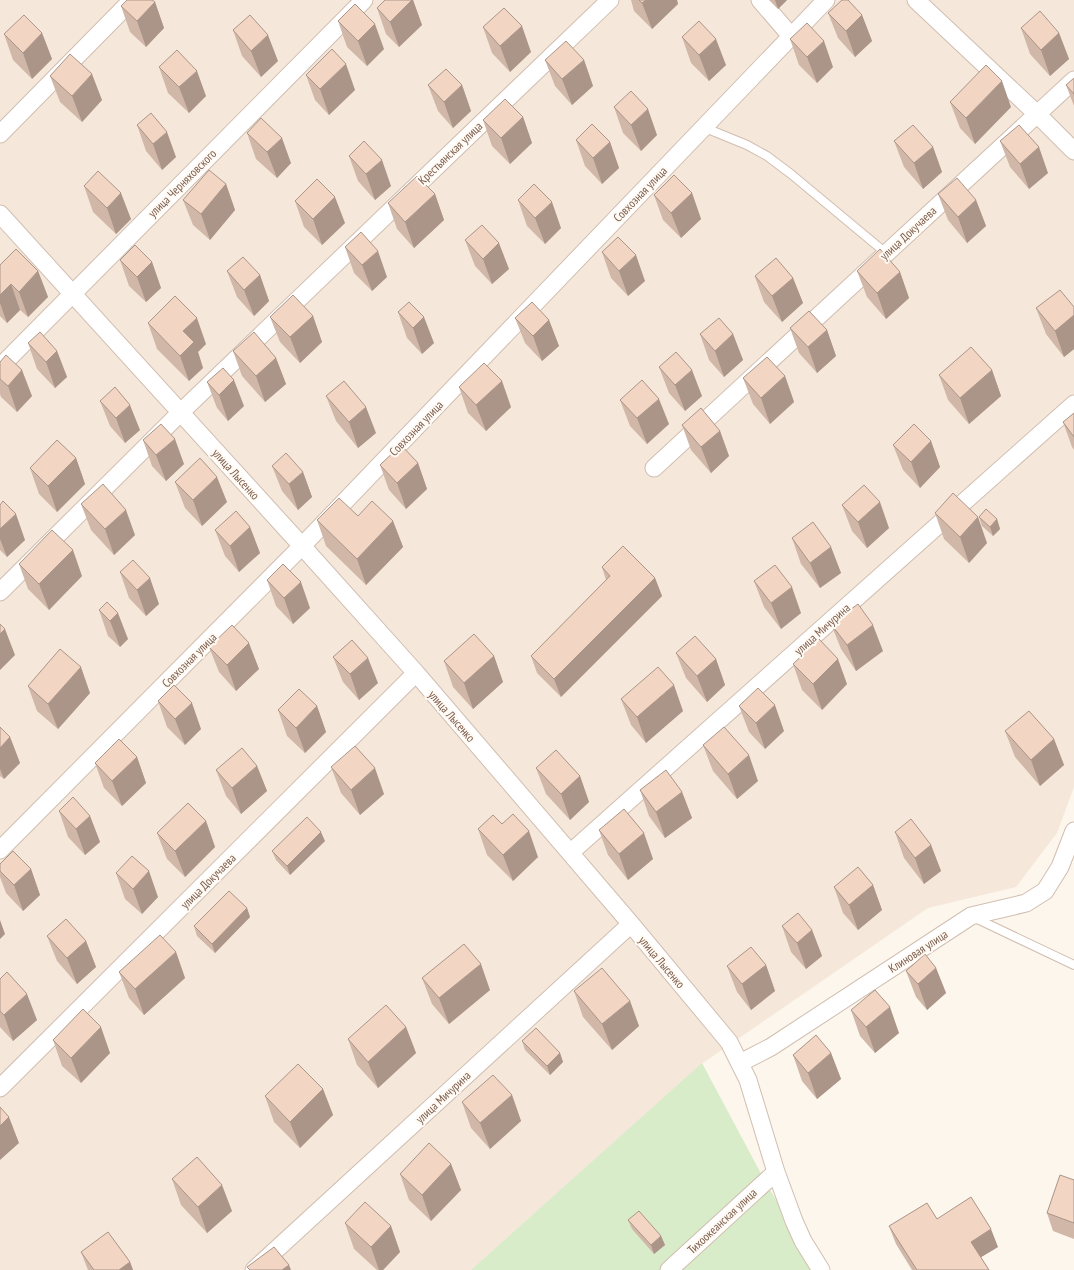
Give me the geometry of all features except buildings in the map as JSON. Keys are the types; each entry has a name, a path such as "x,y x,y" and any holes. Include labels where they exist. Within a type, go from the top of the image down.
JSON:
{"street":[{"path":"0,134 132,0"},
{"name":"улица Черняховского","path":"0,367 364,0"},
{"name":"Крестьянская улица","path":"0,592 181,412 610,0"},
{"path":"760,0 791,36"},
{"name":"Совхозная улица","path":"0,850 302,546 826,0"},
{"path":"916,0 1074,151"},
{"name":"улица Докучаева","path":"654,468 1074,80"},
{"name":"улица Лысенко","path":"0,214 416,673 631,924 729,1042 748,1080 776,1172 794,1221 803,1241 821,1270"},
{"name":"улица Мичурина","path":"570,854 1074,404"},
{"name":"улица Докучаева","path":"0,1088 416,673"},
{"name":"Клиновая улица","path":"740,1063 771,1047 971,916 1026,903 1044,891 1060,867 1074,831"},
{"name":"улица Мичурина","path":"254,1270 631,924"},
{"name":"Тихоокеанская улица","path":"669,1270 776,1172"}],"lane":[{"path":"704,127 747,145 767,156 797,178 886,253"},
{"path":"971,916 1074,965"}],"shaded area":[{"path":"0,0 1074,0 1074,787 1057,833 1016,887 928,908 703,1063 471,1270 0,1270"}],"green space":[{"path":"702,1063 766,1183 818,1270 471,1270"}]}
